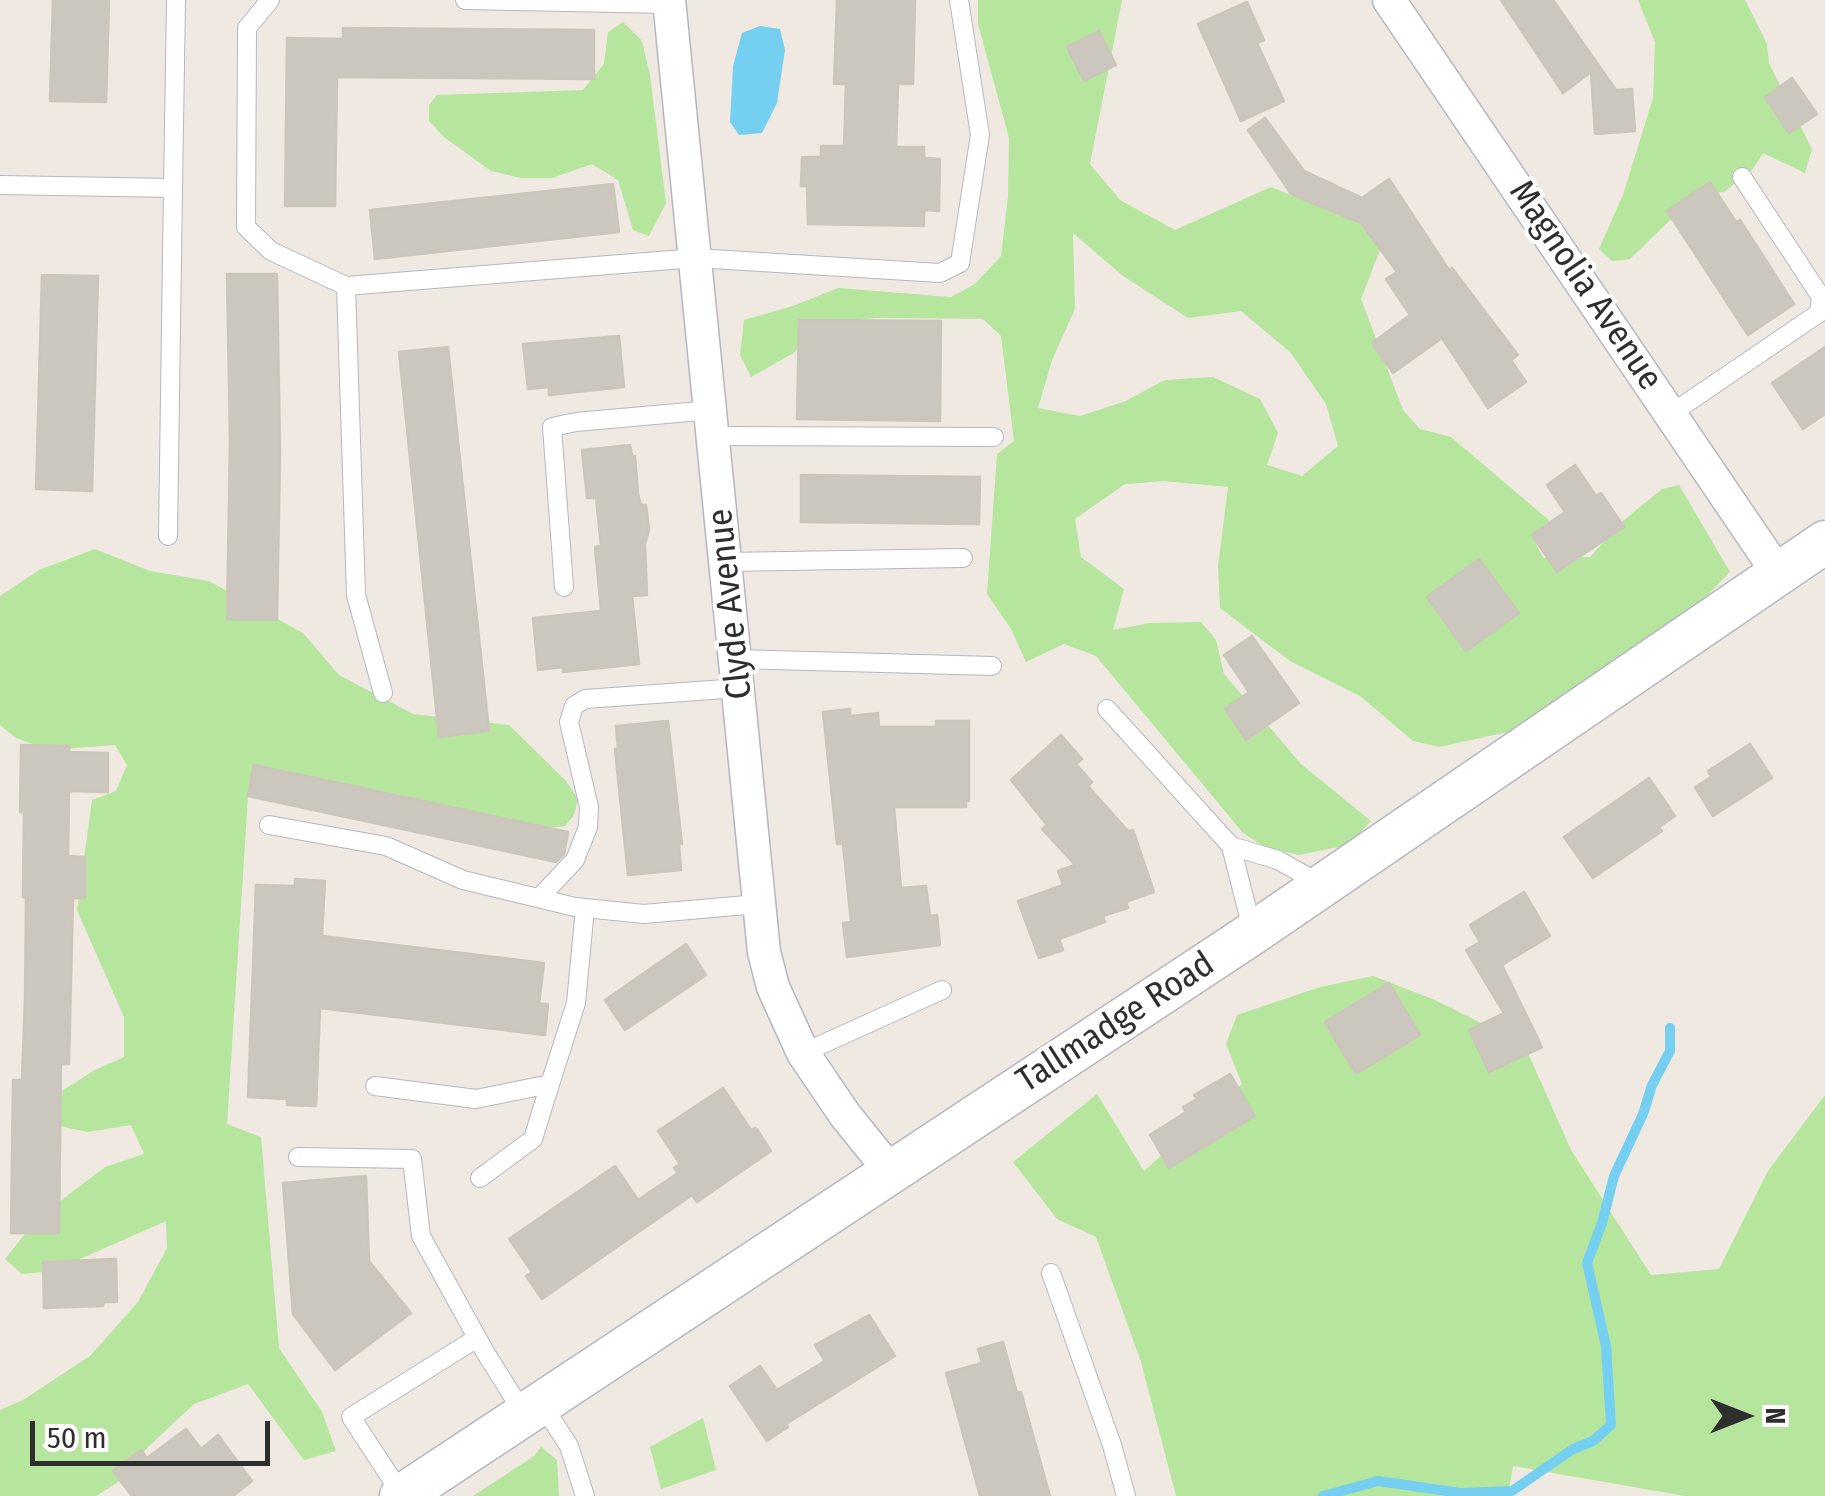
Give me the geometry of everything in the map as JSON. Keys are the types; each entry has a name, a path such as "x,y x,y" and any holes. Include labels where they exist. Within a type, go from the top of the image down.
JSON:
{"street":[{"name":"Magnolia Avenue","path":"1390,0 1778,573"},
{"name":"Clyde Avenue","path":"669,2 758,904 772,987 803,1053 845,1115 891,1172"},
{"name":"Tallmadge Road","path":"401,1496 1253,932 1825,542"}],"lane":[{"path":"168,536 176,0"},
{"path":"270,0 246,28 246,227 271,250 346,286 696,258 940,273 960,264 980,135 959,0"},
{"path":"465,0 669,2"},
{"path":"1672,413 1819,313 1822,296 1742,177"},
{"path":"0,184 174,188"},
{"path":"346,286 356,595 383,693"},
{"path":"564,587 552,428 576,422 712,423 994,437"},
{"path":"727,562 963,558"},
{"path":"539,898 575,860 588,827 590,807 569,722 574,706 585,699 738,673 992,666"},
{"path":"1107,709 1231,846 1253,932"},
{"path":"269,825 386,846 464,880 585,908 644,914 758,904"},
{"path":"1231,846 1278,860 1322,885"},
{"path":"480,1178 533,1139 576,1003 585,908"},
{"path":"803,1053 942,990"},
{"path":"375,1086 476,1098 550,1084"},
{"path":"298,1157 412,1159 421,1236 477,1338 532,1409 568,1446 585,1496"},
{"path":"1051,1274 1126,1496"},
{"path":"401,1496 351,1417 477,1338"}],"green space":[{"path":"978,0 1122,0 1090,164 1120,200 1175,230 1271,187 1361,223 1380,250 1361,299 1403,410 1420,429 1451,437 1551,522 1532,535 1543,558 1590,557 1623,521 1662,489 1679,485 1730,572 1704,599 1584,692 1508,732 1439,747 1413,741 1360,696 1290,661 1220,608 1218,566 1228,487 1164,481 1125,484 1075,519 1081,557 1124,589 1113,630 1150,623 1201,622 1216,640 1224,674 1301,764 1371,821 1348,845 1299,855 1265,847 1243,833 1096,656 1064,644 1026,662 1011,629 987,594 997,454 1014,441 1001,336 983,319 877,318 835,322 792,354 751,377 740,355 744,320 838,288 951,297 975,284 1001,256 1009,138 978,24","holes":["1073,233 1123,276 1188,318 1241,311 1290,352 1326,404 1338,446 1302,476 1267,465 1278,433 1260,399 1213,377 1165,380 1126,401 1080,416 1038,408 1052,360 1075,309"]},
{"path":"1638,0 1745,0 1767,44 1769,63 1812,149 1805,173 1763,153 1752,170 1724,192 1695,196 1630,259 1612,261 1599,249 1623,195 1653,98 1655,42"},
{"path":"623,22 642,41 666,203 649,236 633,230 618,180 592,164 552,178 521,178 491,171 444,137 429,121 429,105 437,95 583,90 604,64 608,32"},
{"path":"95,549 150,571 209,581 303,633 339,675 413,714 509,725 566,781 578,799 574,815 565,826 548,828 254,765 248,796 227,1124 261,1137 279,1348 322,1412 336,1451 304,1460 248,1384 194,1404 118,1482 96,1496 0,1496 0,1410 23,1400 90,1356 138,1302 167,1248 166,1221 53,1271 22,1274 5,1259 37,1219 105,1167 144,1154 131,1125 88,1132 60,1126 59,1093 124,1057 124,1017 77,910 92,800 116,791 127,765 115,745 50,750 16,738 0,725 0,596 39,570"},
{"path":"1373,976 1435,1000 1524,1044 1571,1150 1651,1275 1719,1269 1768,1171 1825,1095 1825,1496 1685,1496 1513,1466 1508,1496 1176,1496 1141,1362 1096,1237 1057,1219 1013,1162 1097,1094 1144,1171 1242,1084 1226,1044 1237,1015 1320,987"},
{"path":"703,1418 716,1470 661,1489 650,1447"},
{"path":"541,1447 557,1460 559,1496 473,1496 534,1456"}],"water":[{"path":"760,26 780,29 785,50 777,103 762,133 739,135 730,122 733,66 742,33"}],"building":[{"path":"53,0 109,0 106,102 50,101"},
{"path":"837,0 915,0 913,84 898,84 896,147 924,147 924,158 940,159 939,211 924,210 924,226 808,224 807,186 801,186 802,157 821,157 821,146 844,146 846,84 834,84"},
{"path":"1501,0 1553,0 1616,90 1632,89 1635,131 1595,134 1591,72 1563,93"},
{"path":"1247,2 1264,40 1257,43 1284,101 1241,121 1198,24"},
{"path":"343,28 594,30 594,79 337,77 335,206 285,206 287,38 343,39"},
{"path":"1099,31 1116,65 1084,81 1067,47"},
{"path":"1792,78 1817,114 1789,133 1765,97"},
{"path":"1265,118 1304,171 1362,198 1389,179 1449,270 1452,268 1518,355 1511,360 1526,382 1488,408 1442,338 1393,373 1372,343 1410,315 1386,279 1397,272 1361,223 1291,194 1248,130"},
{"path":"1710,182 1736,222 1740,220 1794,304 1748,335 1667,211"},
{"path":"613,184 619,232 375,259 370,210"},
{"path":"227,274 277,274 277,620 227,619"},
{"path":"42,275 98,276 92,491 36,489"},
{"path":"799,320 941,321 940,421 797,419"},
{"path":"619,336 624,387 549,395 549,387 528,389 523,344"},
{"path":"448,347 489,731 439,737 399,352"},
{"path":"1825,347 1825,414 1803,429 1772,383"},
{"path":"630,445 649,530 645,544 647,595 632,596 639,664 563,672 563,667 538,670 533,618 601,611 595,547 601,546 596,498 587,498 582,450"},
{"path":"1575,465 1596,496 1601,493 1624,527 1557,572 1532,535 1565,512 1547,485"},
{"path":"801,475 980,477 979,524 801,522"},
{"path":"1479,559 1519,613 1466,651 1427,597"},
{"path":"1252,636 1299,703 1246,740 1225,709 1249,692 1224,655"},
{"path":"850,709 850,716 878,713 879,727 936,727 936,721 969,721 966,807 894,807 901,888 926,886 930,916 937,915 940,945 847,957 843,923 851,922 843,844 837,844 823,712"},
{"path":"668,721 682,844 681,870 628,875 616,726"},
{"path":"1061,735 1082,759 1076,764 1092,782 1088,786 1128,831 1133,830 1154,892 1126,902 1128,908 1103,916 1105,922 1059,939 1063,950 1039,958 1018,901 1063,885 1058,871 1075,865 1042,829 1047,825 1011,780"},
{"path":"1750,744 1772,778 1713,816 1695,787 1711,777 1708,771"},
{"path":"21,745 69,746 69,752 108,753 108,792 69,791 68,856 85,857 85,898 73,898 69,1064 61,1064 59,1233 11,1233 13,1080 22,1080 25,997"},
{"path":"254,765 568,832 564,854 556,862 248,796"},
{"path":"1649,778 1675,816 1659,827 1662,831 1593,878 1564,837"},
{"path":"295,879 325,881 322,936 544,963 539,1004 548,1004 545,1035 320,1008 316,1106 287,1105 287,1099 248,1097 256,885 295,886"},
{"path":"1524,892 1550,936 1502,965 1542,1047 1489,1072 1469,1030 1504,1013 1466,950 1480,942 1470,925"},
{"path":"686,944 706,975 625,1030 605,1000"},
{"path":"1389,983 1420,1035 1356,1074 1325,1022"},
{"path":"1230,1074 1255,1116 1169,1168 1150,1135 1186,1112 1183,1107 1197,1099 1194,1095"},
{"path":"723,1088 751,1130 756,1128 771,1151 697,1202 692,1195 542,1299 526,1276 532,1272 509,1239 615,1166 638,1200 678,1173 674,1168 680,1164 658,1131"},
{"path":"366,1176 369,1261 411,1313 335,1370 293,1314 283,1183"},
{"path":"116,1259 117,1302 44,1308 43,1262"},
{"path":"869,1315 895,1356 786,1424 788,1427 767,1441 730,1386 760,1366 777,1390 825,1361 815,1345"},
{"path":"1003,1342 1050,1496 980,1496 946,1373 982,1363 978,1349"},
{"path":"186,1429 201,1449 218,1435 252,1481 233,1496 132,1496 113,1471 141,1450 147,1458"}],"waterway":[{"path":"1323,1496 1378,1481 1461,1493 1512,1491 1573,1449 1593,1441 1611,1425 1606,1346 1587,1263 1614,1176 1670,1051 1670,1028"}]}
